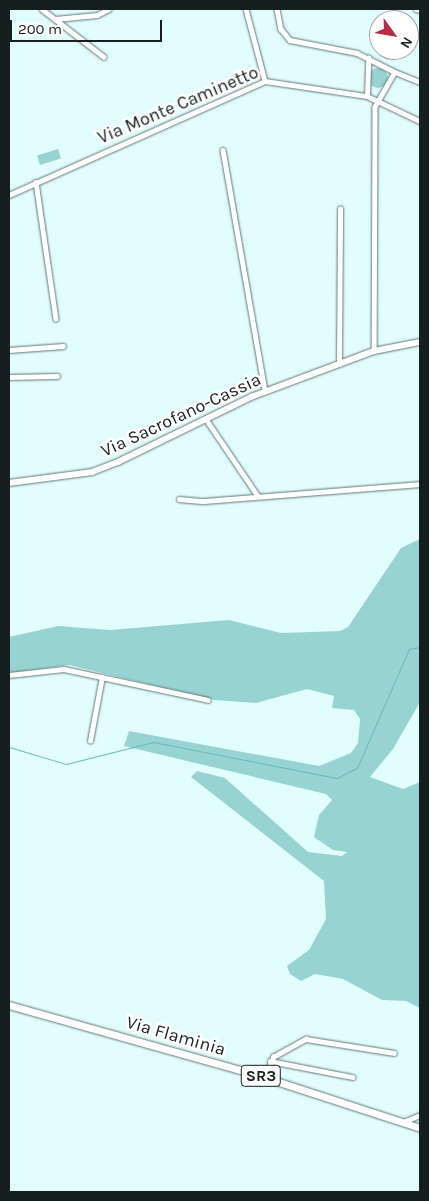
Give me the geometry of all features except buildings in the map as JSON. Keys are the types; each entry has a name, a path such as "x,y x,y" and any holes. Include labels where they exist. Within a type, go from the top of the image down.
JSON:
{"main road":[{"name":"Via Flaminia","path":"9,1005 265,1077 420,1128"}],"street":[{"path":"42,9 104,57"},
{"path":"55,19 97,15 109,9"},
{"path":"246,9 264,81"},
{"path":"277,9 281,30 290,40 368,58 420,82"},
{"path":"416,9 420,10"},
{"path":"367,96 368,58"},
{"path":"374,351 377,99 395,72"},
{"name":"Via Monte Caminetto","path":"9,195 264,81 367,96 377,99 420,121"},
{"path":"223,150 265,392"},
{"path":"36,182 56,319"},
{"path":"339,364 340,209"},
{"name":"Via Sacrofano-Cassia","path":"9,483 92,472 265,392 374,351 420,342"},
{"path":"9,350 63,346"},
{"path":"9,378 57,376"},
{"path":"206,419 258,496"},
{"path":"179,499 258,496 420,484"},
{"path":"9,675 57,668 102,676 208,700"},
{"path":"90,741 102,676"},
{"path":"265,1077 270,1061 291,1045 310,1039 394,1053"},
{"path":"270,1061 352,1077"},
{"path":"403,1122 420,1115"}],"shaded area":[{"path":"378,68 385,71 388,78 385,85 378,88 371,85 368,78 371,71"},
{"path":"58,149 61,159 40,165 37,155"},
{"path":"420,539 420,702 393,749 370,777 403,789 420,782 420,1008 406,1001 382,1000 343,979 315,974 301,981 290,974 287,966 309,950 326,919 324,881 191,777 197,771 225,778 308,852 342,856 347,852 333,850 314,837 319,815 332,800 326,794 124,746 129,731 319,766 351,753 358,743 360,719 354,710 332,708 334,696 307,689 256,703 214,700 69,665 9,673 9,637 58,626 110,630 229,620 281,633 340,631 348,627 401,548"}],"waterway":[{"path":"9,747 66,764 153,742 337,778 357,768 409,649 420,647"}]}
